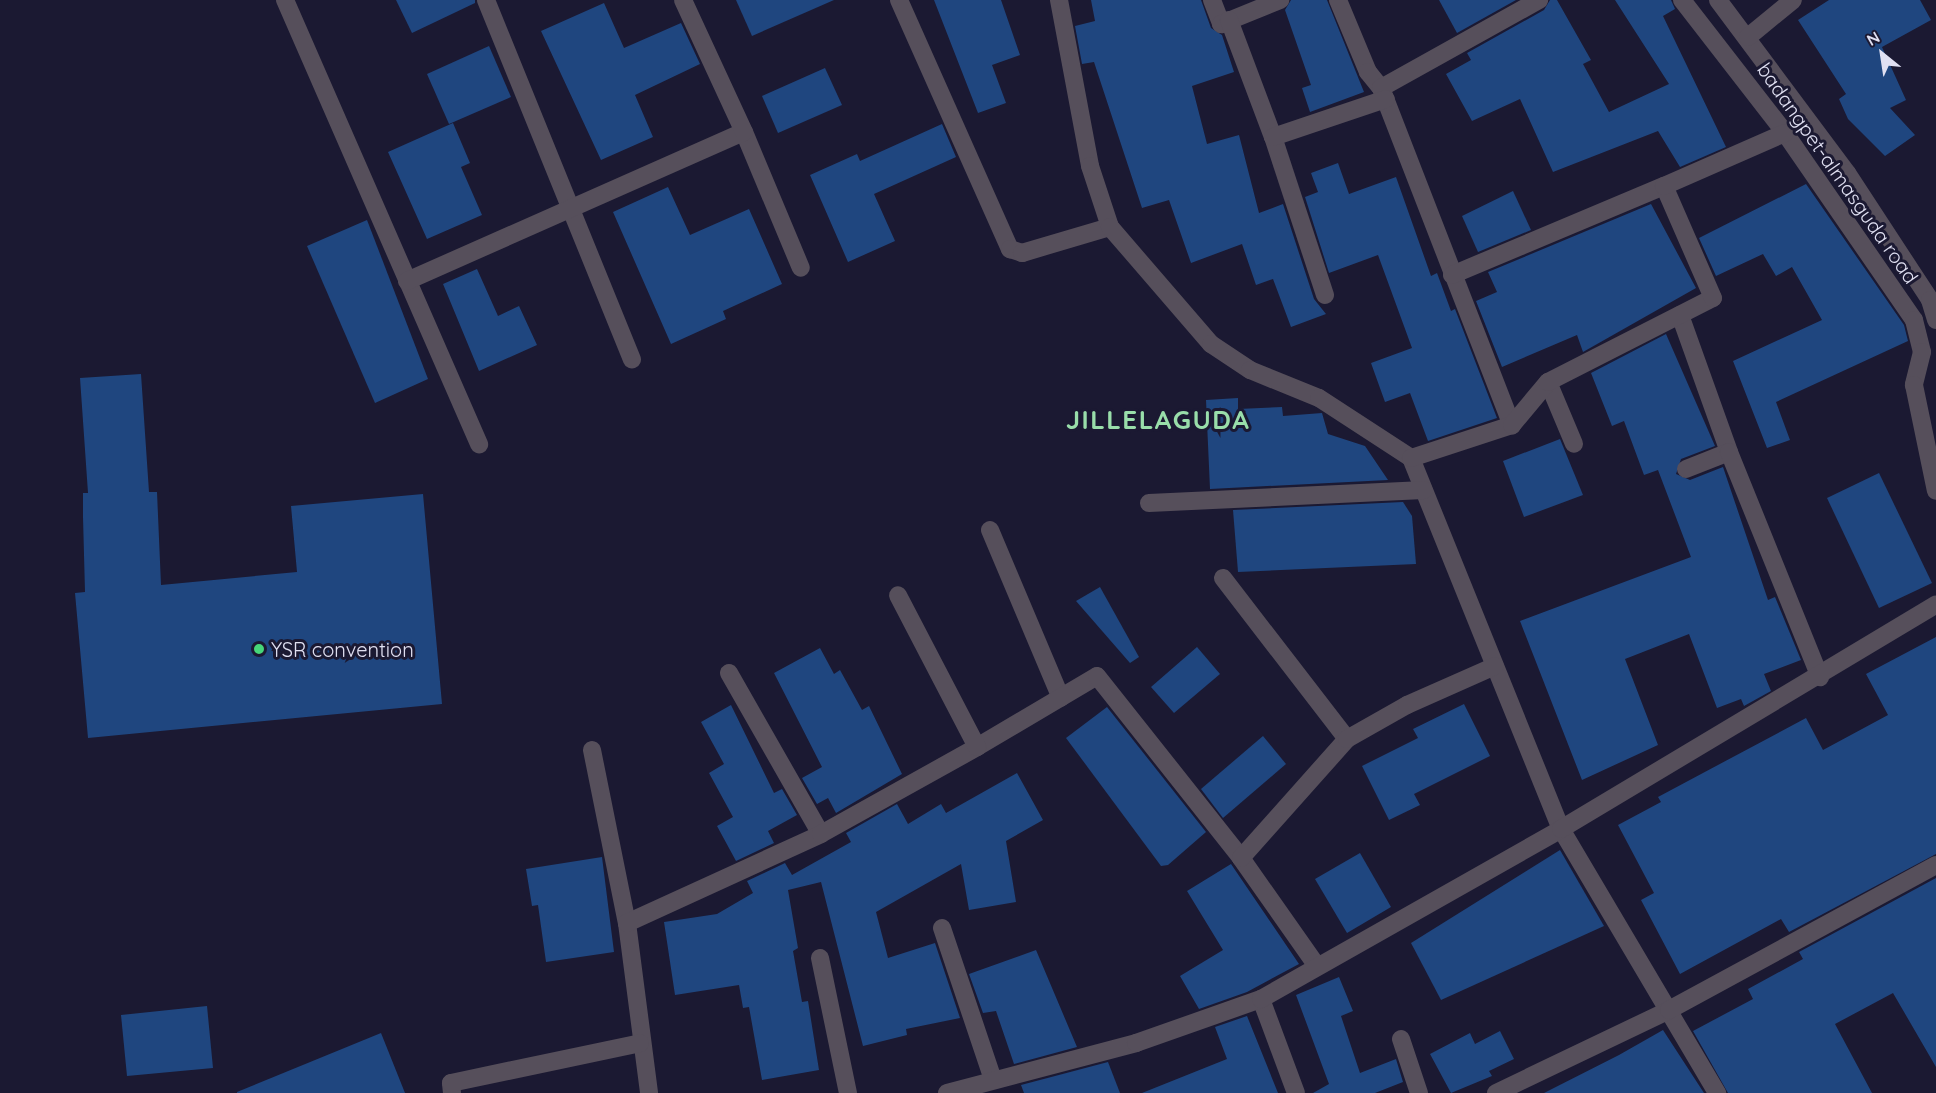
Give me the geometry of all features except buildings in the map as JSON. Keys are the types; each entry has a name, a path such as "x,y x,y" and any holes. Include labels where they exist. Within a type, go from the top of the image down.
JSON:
{"street":[{"path":"285,0 479,444"},
{"path":"486,0 632,359"},
{"path":"683,0 744,132 801,268"},
{"path":"898,0 1010,249 1022,253 1110,227"},
{"path":"1059,0 1090,166 1110,227 1211,344 1250,370 1319,398 1411,458 1561,829 1717,1093"},
{"path":"1212,0 1221,24 1280,0"},
{"path":"1338,0 1368,72 1384,93 1452,275 1512,425"},
{"path":"1273,137 1384,93 1539,0"},
{"name":"badangpet-almasguda road","path":"1682,0 1785,133 1914,320 1929,353 1914,386 1936,491"},
{"name":"badangpet-almasguda road","path":"1718,0 1847,173 1930,300 1936,320"},
{"path":"1748,38 1793,0"},
{"path":"1228,20 1273,137 1325,295"},
{"path":"407,281 744,132"},
{"path":"1452,275 1785,133"},
{"path":"1411,458 1512,425 1548,382 1713,298 1664,186"},
{"path":"1680,315 1729,452 1820,676"},
{"path":"1548,382 1574,444"},
{"path":"1686,469 1729,452"},
{"path":"1149,503 1424,490"},
{"path":"990,530 1061,698"},
{"path":"1223,578 1347,739"},
{"path":"898,595 977,747"},
{"path":"946,1093 992,1077 1136,1043 1261,999 1561,829 1936,605"},
{"path":"1241,858 1347,739 1407,705 1495,666"},
{"path":"729,673 821,834"},
{"path":"627,924 821,834 977,747 1097,676 1241,858 1317,966"},
{"path":"592,750 627,924 640,1042 649,1093"},
{"path":"1496,1093 1669,1010 1936,865"},
{"path":"942,928 992,1077"},
{"path":"820,958 848,1093"},
{"path":"1261,999 1296,1093"},
{"path":"1401,1039 1419,1093"},
{"path":"452,1093 451,1083 640,1042"}],"place":[{"name":"YSR convention","path":"259,649"}],"district":[{"name":"JILLELAGUDA","path":"1158,420"}]}
